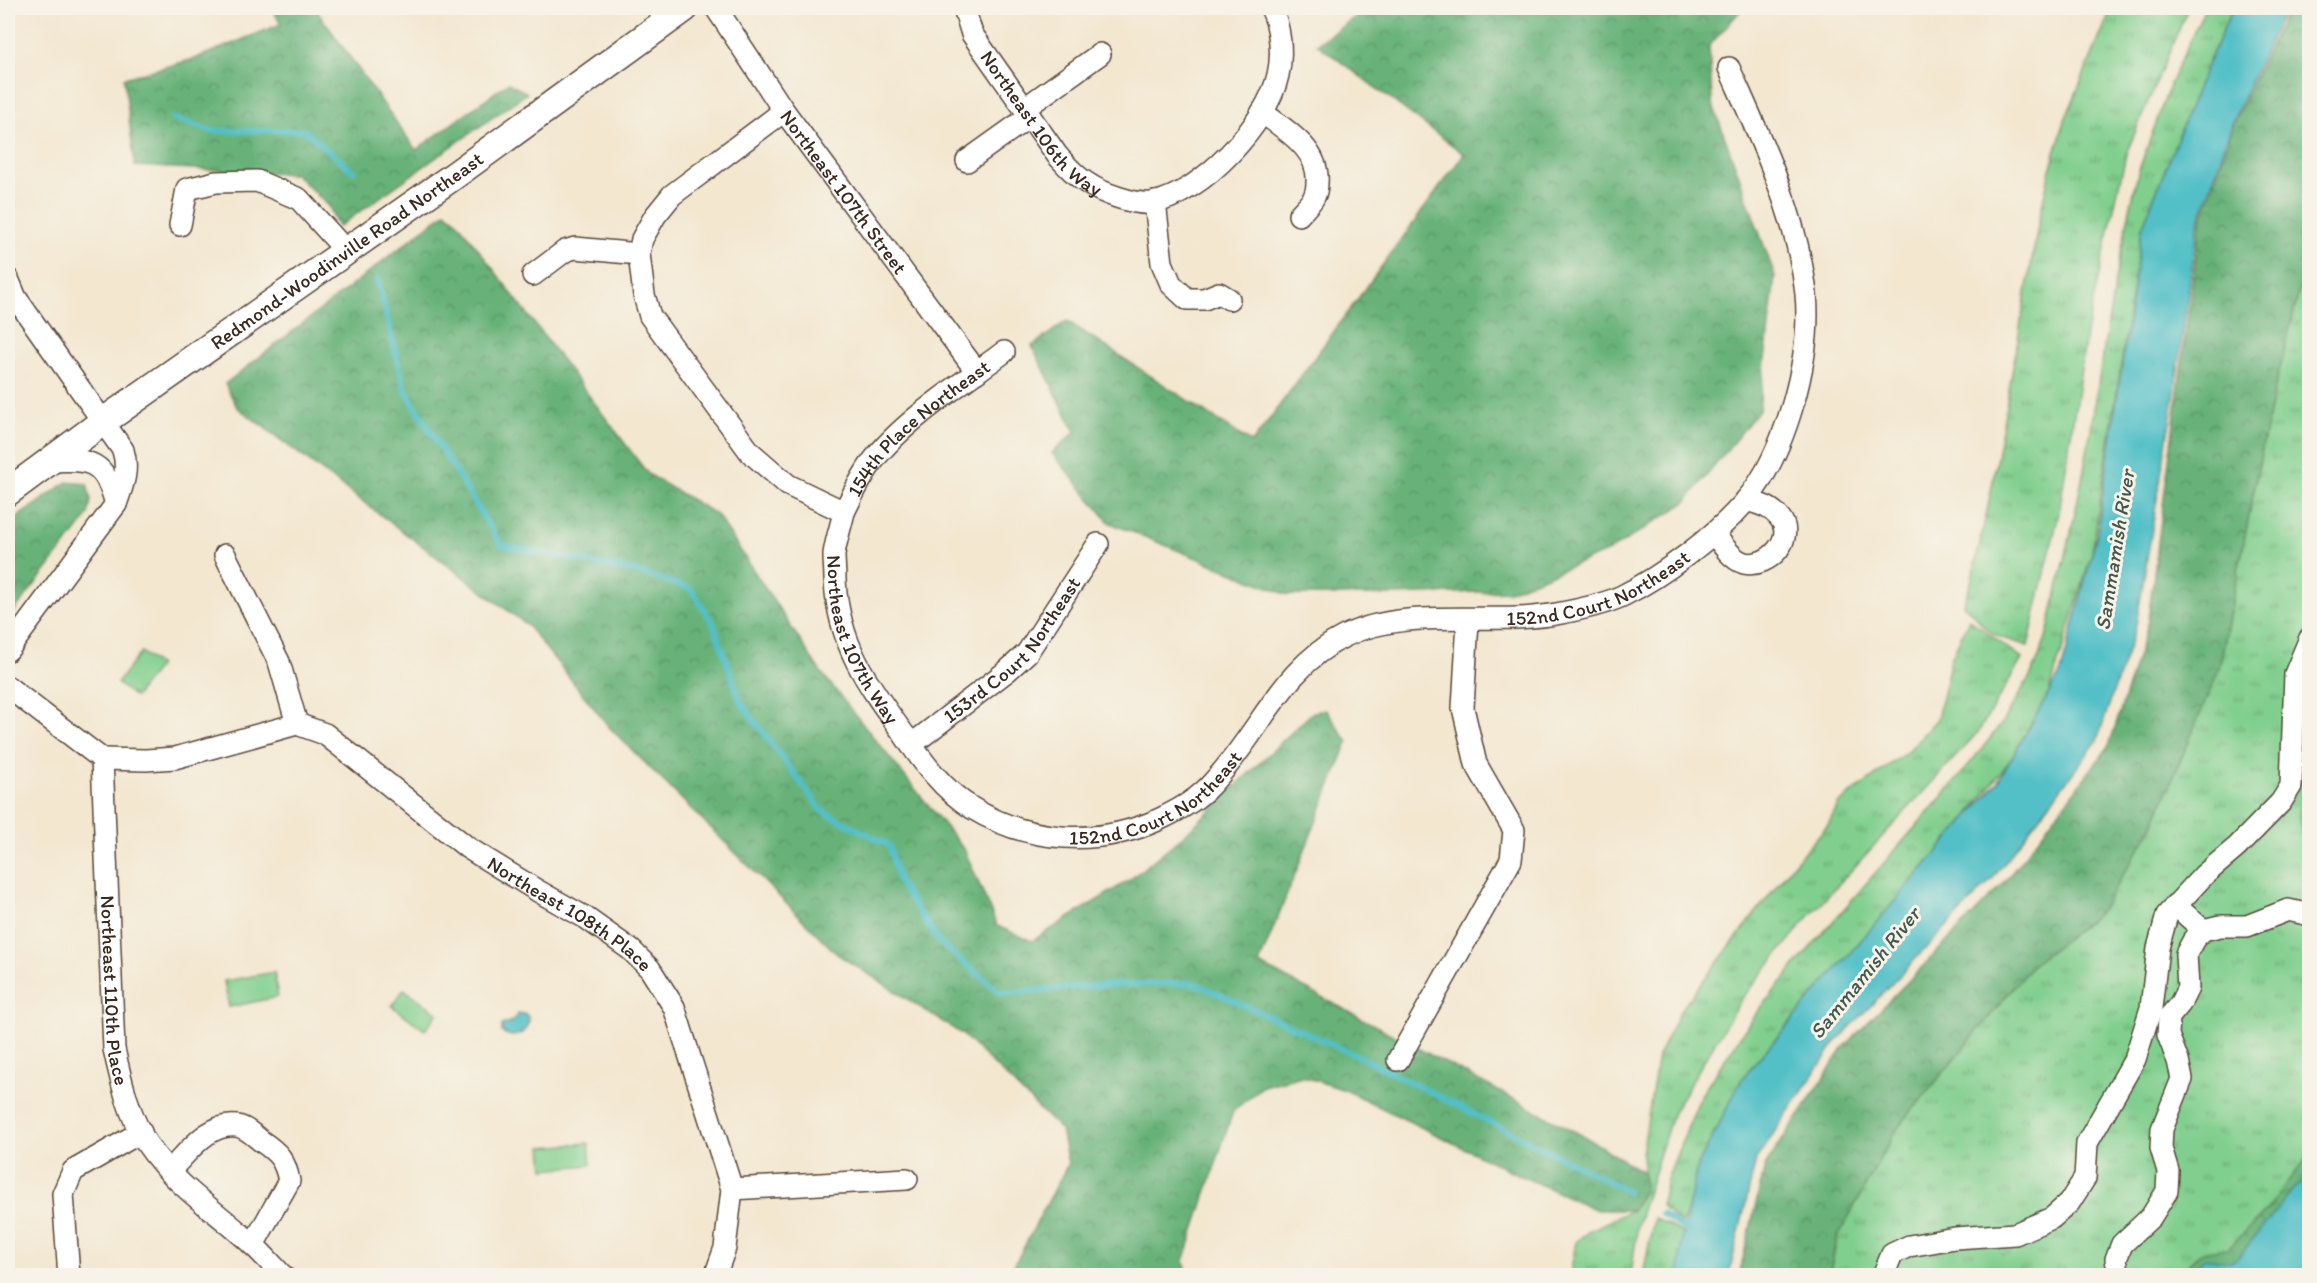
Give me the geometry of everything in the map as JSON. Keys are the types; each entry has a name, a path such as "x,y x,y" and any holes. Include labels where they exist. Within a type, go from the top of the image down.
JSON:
{"main road":[{"name":"Redmond-Woodinville Road Northeast","path":"8,492 104,421 346,252 685,8"}],"street":[{"name":"Northeast 107th Street","path":"716,8 784,111 977,372"},
{"name":"Northeast 106th Way","path":"964,8 972,34 1057,154 1086,183 1118,198 1152,202"},
{"path":"1229,299 1219,293 1204,299 1188,299 1171,284 1162,263 1152,202 1188,189 1213,171 1255,124 1269,100 1279,74 1280,45 1275,16 1270,8"},
{"path":"966,161 1100,54"},
{"name":"152nd Court Northeast","path":"1053,837 1089,838 1116,835 1145,826 1197,798 1231,762 1285,684 1300,667 1345,636 1374,624 1554,615 1621,596 1653,577 1714,533 1746,500 1764,472 1782,434 1802,374 1806,339 1806,295 1787,208 1729,68"},
{"path":"784,111 672,195 655,216 642,239 639,254 644,295 650,316 750,452 788,485 844,513"},
{"path":"1262,112 1300,142 1310,153 1316,167 1315,196 1299,215"},
{"path":"180,225 187,189 216,182 257,181 298,199 346,252"},
{"path":"533,275 565,251 575,248 639,254"},
{"path":"8,650 116,504 124,482 127,463 123,450 104,421 10,294"},
{"name":"154th Place Northeast","path":"844,513 874,459 906,427 1004,351"},
{"path":"50,461 83,460 97,466 109,479 116,504"},
{"path":"1714,533 1728,552 1742,562 1762,563 1778,552 1784,535 1781,519 1766,505 1746,500"},
{"name":"Northeast 107th Way","path":"844,513 834,554 836,602 847,642 866,682 911,745 944,786 969,806 1007,827 1053,837"},
{"name":"153rd Court Northeast","path":"911,745 1027,653 1098,544"},
{"path":"8,687 102,759 175,758 297,724 279,662 225,555"},
{"path":"1398,1060 1510,860 1514,830 1476,764 1463,708 1468,620"},
{"path":"1883,1275 1892,1254 1909,1246 1955,1238 2015,1234 2052,1218 2068,1203 2085,1178 2087,1143 2135,1059 2151,1008 2158,948 2168,915 2175,905 2281,802 2291,786 2295,674 2310,638"},
{"name":"Northeast 108th Place","path":"297,724 325,734 468,848 586,918 631,950 650,969 674,1007 732,1189"},
{"name":"Northeast 110th Place","path":"102,759 114,1049 124,1091 147,1144 169,1171 190,1194 253,1245 283,1275"},
{"path":"2175,905 2203,930"},
{"path":"2119,1275 2116,1259 2122,1244 2151,1217 2167,1191 2168,1171 2162,1148 2162,1130 2182,1078 2168,1035 2169,1017 2180,1004 2188,988 2187,954 2194,939 2203,930 2220,926 2247,926 2288,910 2310,915"},
{"path":"169,1171 208,1132 223,1127 239,1126 274,1149 285,1164 289,1181 253,1245"},
{"path":"69,1275 63,1194 73,1171 141,1132"},
{"path":"715,1275 724,1248 732,1189 907,1179"}],"green space":[{"path":"272,8 315,8 416,150 508,83 527,93 338,227 329,206 295,174 135,166 124,78 194,59 281,24"},
{"path":"1368,8 1743,8 1709,46 1712,102 1775,276 1759,410 1685,503 1609,551 1509,591 1394,595 1288,595 1110,523 1052,453 1075,432 1032,346 1067,321 1252,443 1464,154 1317,44"},
{"path":"2112,8 2188,8 2126,154 2087,329 2059,513 2028,646 1991,632 1963,605 1972,579 1990,497 2050,170 2065,120"},
{"path":"2205,8 2233,8 2208,63 2142,228 2092,553 2049,693 2011,759 1960,826 1743,1077 1697,1167 1688,1210 1682,1224 1661,1206 1668,1176 1701,1095 1752,1019 1803,956 1959,777 2000,726 2034,670 2047,635 2069,542 2085,465 2115,280 2138,173 2170,84"},
{"path":"2288,8 2309,8 2309,250 2270,408 2219,669 2151,830 2100,912 2031,966 1896,1130 1837,1238 1829,1275 1739,1275 1765,1166 1845,1046 2003,884 2109,746 2147,627 2200,224 2236,118"},
{"path":"446,212 457,221 648,474 717,515 820,671 965,851 997,926 1032,941 1128,881 1183,836 1312,713 1325,709 1348,742 1259,964 1587,1138 1643,1172 1644,1190 1632,1210 1597,1210 1517,1174 1345,1090 1302,1076 1263,1086 1233,1111 1184,1261 1188,1275 1009,1275 1068,1164 1061,1130 962,1034 837,954 610,728 527,625 237,407 225,384"},
{"path":"2309,250 2309,1275 1829,1276 1837,1238 1896,1130 2031,966 2100,912 2151,830 2219,669 2270,408"},
{"path":"67,482 87,484 91,500 88,516 8,619 8,524"},
{"path":"1969,619 2022,659 1979,731 1804,922 1740,1001 1673,1112 1638,1223 1631,1275 1570,1276 1576,1242 1589,1231 1632,1210 1644,1190 1642,1154 1658,1056 1680,1011 1795,862 1828,825 1839,803 1908,751 1937,719 1951,659"},
{"path":"141,652 159,666 135,697 117,683"},
{"path":"2309,763 2310,867 2307,865 2298,815 2307,792"},
{"path":"274,972 278,997 229,1007 224,981"},
{"path":"404,989 438,1013 425,1030 392,1006"},
{"path":"589,1143 591,1165 544,1169 542,1147"},
{"path":"2309,1155 2309,1275 2183,1276 2191,1262 2200,1254 2206,1251 2228,1249 2266,1211"},
{"path":"1654,1218 1683,1233 1678,1275 1643,1276"}],"water":[{"name":"Sammamish River","path":"2233,8 2285,8 2234,118 2198,224 2174,397 2136,625 2097,741 1993,878 1835,1043 1756,1159 1729,1275 1678,1275 1682,1239 1697,1167 1743,1077 1997,783 2061,672 2097,534 2142,228 2198,86"},
{"path":"519,1013 527,1015 529,1020 523,1032 511,1035 502,1032 502,1025 512,1021"},
{"path":"2309,1180 2309,1275 2198,1275 2198,1264 2205,1258 2230,1262 2237,1259 2295,1187"}],"waterway":[{"path":"172,118 213,131 304,130 353,171"},
{"path":"377,279 405,390 501,545 635,571 691,589 713,623 741,703 822,811 889,845 899,883 939,942 1001,993 1109,985 1194,983 1358,1056 1628,1191"},
{"path":"1662,1214 1689,1232"}]}
